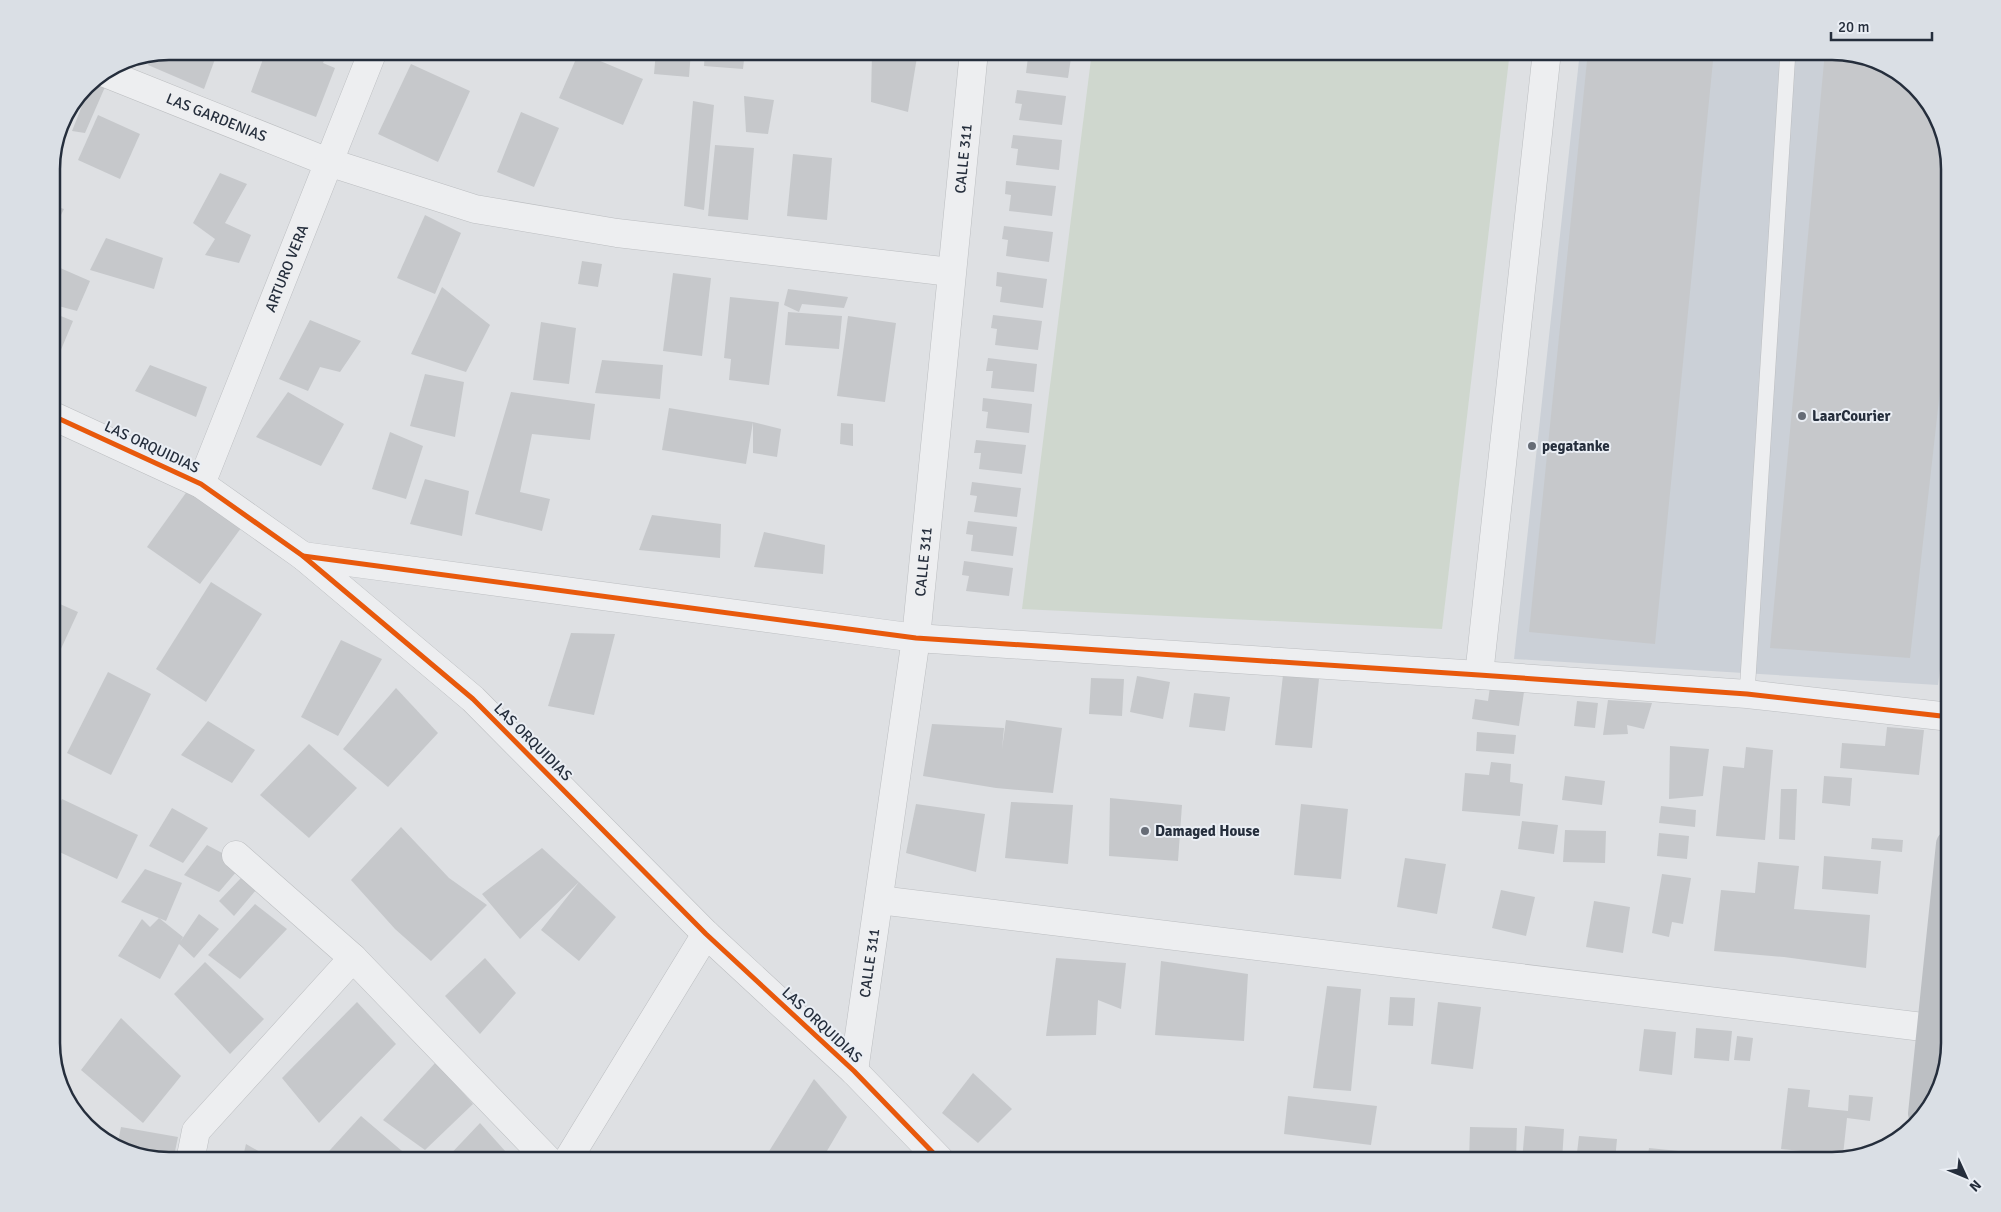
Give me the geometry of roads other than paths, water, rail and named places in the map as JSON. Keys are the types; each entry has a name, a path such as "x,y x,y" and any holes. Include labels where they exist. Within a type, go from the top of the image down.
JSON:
{"street":[{"name":"ARTURO VERA","path":"201,484 369,60"},
{"name":"CALLE 311","path":"854,1071 916,638 973,60"},
{"path":"1479,675 1546,60"},
{"name":"LAS GARDENIAS","path":"113,76 328,162 475,209 617,233 951,272"},
{"name":"LAS ORQUIDIAS","path":"60,419 201,484 303,556 473,699 706,934 854,1071 931,1152"},
{"path":"303,556 916,638 1746,694 1941,716"},
{"path":"236,855 352,958 540,1152"},
{"path":"879,900 1930,1028"},
{"path":"1923,1101 1941,927"},
{"path":"573,1152 706,934"},
{"path":"192,1152 196,1131 352,958"}],"lane":[{"path":"1746,694 1787,60"}],"place":[{"name":"LaarCourier","path":"1802,416"},
{"name":"pegatanke","path":"1532,446"},
{"name":"Damaged House","path":"1145,831"}]}
